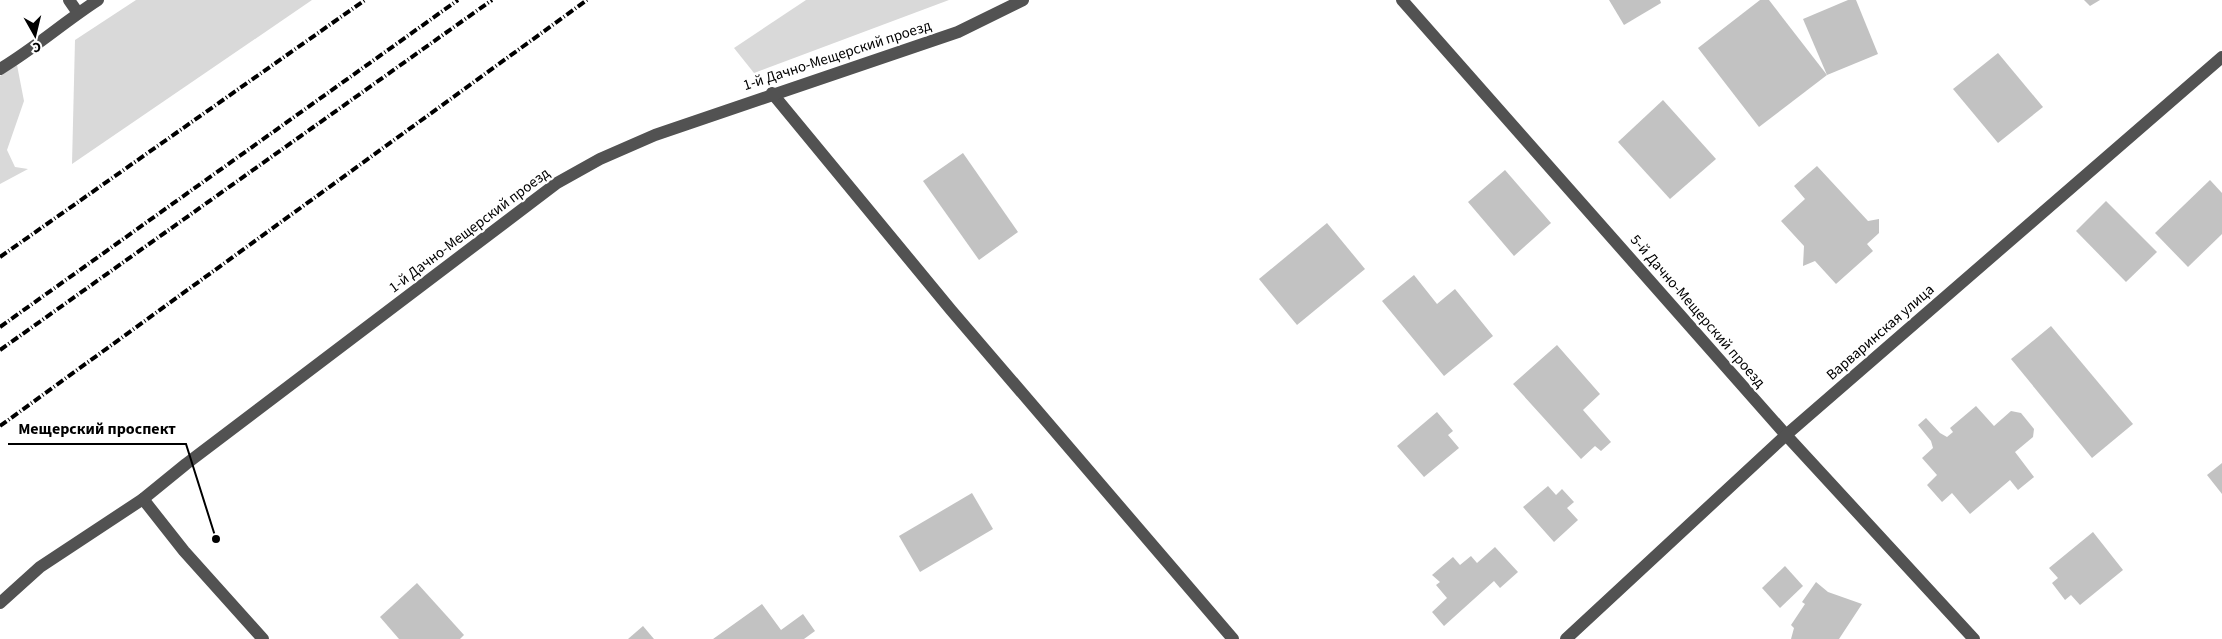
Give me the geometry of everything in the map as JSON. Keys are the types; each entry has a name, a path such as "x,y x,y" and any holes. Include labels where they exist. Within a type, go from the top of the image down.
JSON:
{"street":[{"path":"69,0 78,13"},
{"path":"0,69 28,52 98,0"},
{"name":"1-й Дачно-Мещерский проезд","path":"0,603 40,567 143,499 186,464 557,183 622,148 690,122 958,32 1023,0"},
{"name":"5-й Дачно-Мещерский проезд","path":"1402,0 1786,435 1974,639"},
{"name":"Варваринская улица","path":"1566,639 1786,435 2222,57"},
{"path":"772,94 951,310 1233,639"},
{"path":"143,499 184,551 263,639"}],"shaded area":[{"path":"136,0 312,0 72,164 75,40"},
{"path":"806,0 949,0 754,73 734,48"},
{"path":"17,65 24,101 7,150 15,167 28,169 0,184 0,76"}],"building":[{"path":"1609,0 1660,0 1661,3 1624,25"},
{"path":"1760,0 1769,0 1827,75 1759,127 1698,48"},
{"path":"1848,0 1856,0 1878,54 1827,75 1803,19"},
{"path":"2084,0 2100,0 2090,6"},
{"path":"1998,53 2043,107 1998,143 1953,89"},
{"path":"1663,100 1716,159 1670,199 1618,142"},
{"path":"963,153 1018,232 979,260 923,181"},
{"path":"1817,166 1868,221 1879,219 1879,233 1867,244 1873,251 1836,284 1815,261 1803,266 1804,246 1781,221 1805,199 1794,186"},
{"path":"1505,170 1551,223 1514,256 1468,202"},
{"path":"2210,180 2222,193 2222,234 2188,267 2155,233"},
{"path":"2106,201 2157,252 2126,282 2076,231"},
{"path":"1327,223 1365,269 1297,325 1259,279"},
{"path":"1414,275 1437,304 1455,289 1493,336 1444,376 1382,301"},
{"path":"2051,326 2133,424 2092,458 2011,359"},
{"path":"1557,345 1600,394 1583,410 1611,442 1601,451 1595,446 1581,459 1513,384"},
{"path":"1976,406 1994,426 2011,411 2021,413 2034,429 2033,437 2015,452 2034,477 2018,490 2010,480 1970,514 1952,493 1942,502 1927,485 1937,475 1922,458 1933,448 1931,441 1918,425 1926,418 1940,433 1947,437 1953,432 1950,428"},
{"path":"1437,412 1453,431 1448,435 1459,448 1424,477 1397,446"},
{"path":"2222,463 2222,494 2207,475"},
{"path":"1548,486 1556,495 1562,489 1574,502 1567,508 1578,520 1554,542 1523,507"},
{"path":"972,493 993,529 920,572 899,536"},
{"path":"2093,532 2123,570 2080,605 2071,595 2065,600 2052,583 2058,578 2049,568"},
{"path":"1495,547 1518,572 1500,588 1494,581 1444,626 1432,612 1447,598 1436,585 1440,582 1432,575 1453,557 1460,565 1471,556 1477,563"},
{"path":"1785,566 1803,586 1780,608 1762,588"},
{"path":"1816,582 1828,592 1862,604 1839,639 1791,639 1794,628 1791,625 1805,604 1802,602"},
{"path":"417,583 464,635 460,639 399,639 380,617"},
{"path":"762,604 781,630 803,614 815,631 804,639 713,639"},
{"path":"643,626 654,639 628,639"}],"railway":[{"path":"0,257 365,0"},
{"path":"0,327 458,0"},
{"path":"0,350 492,0"},
{"path":"0,426 587,0"}],"place":[{"name":"Мещерский проспект","path":"216,539"}]}
